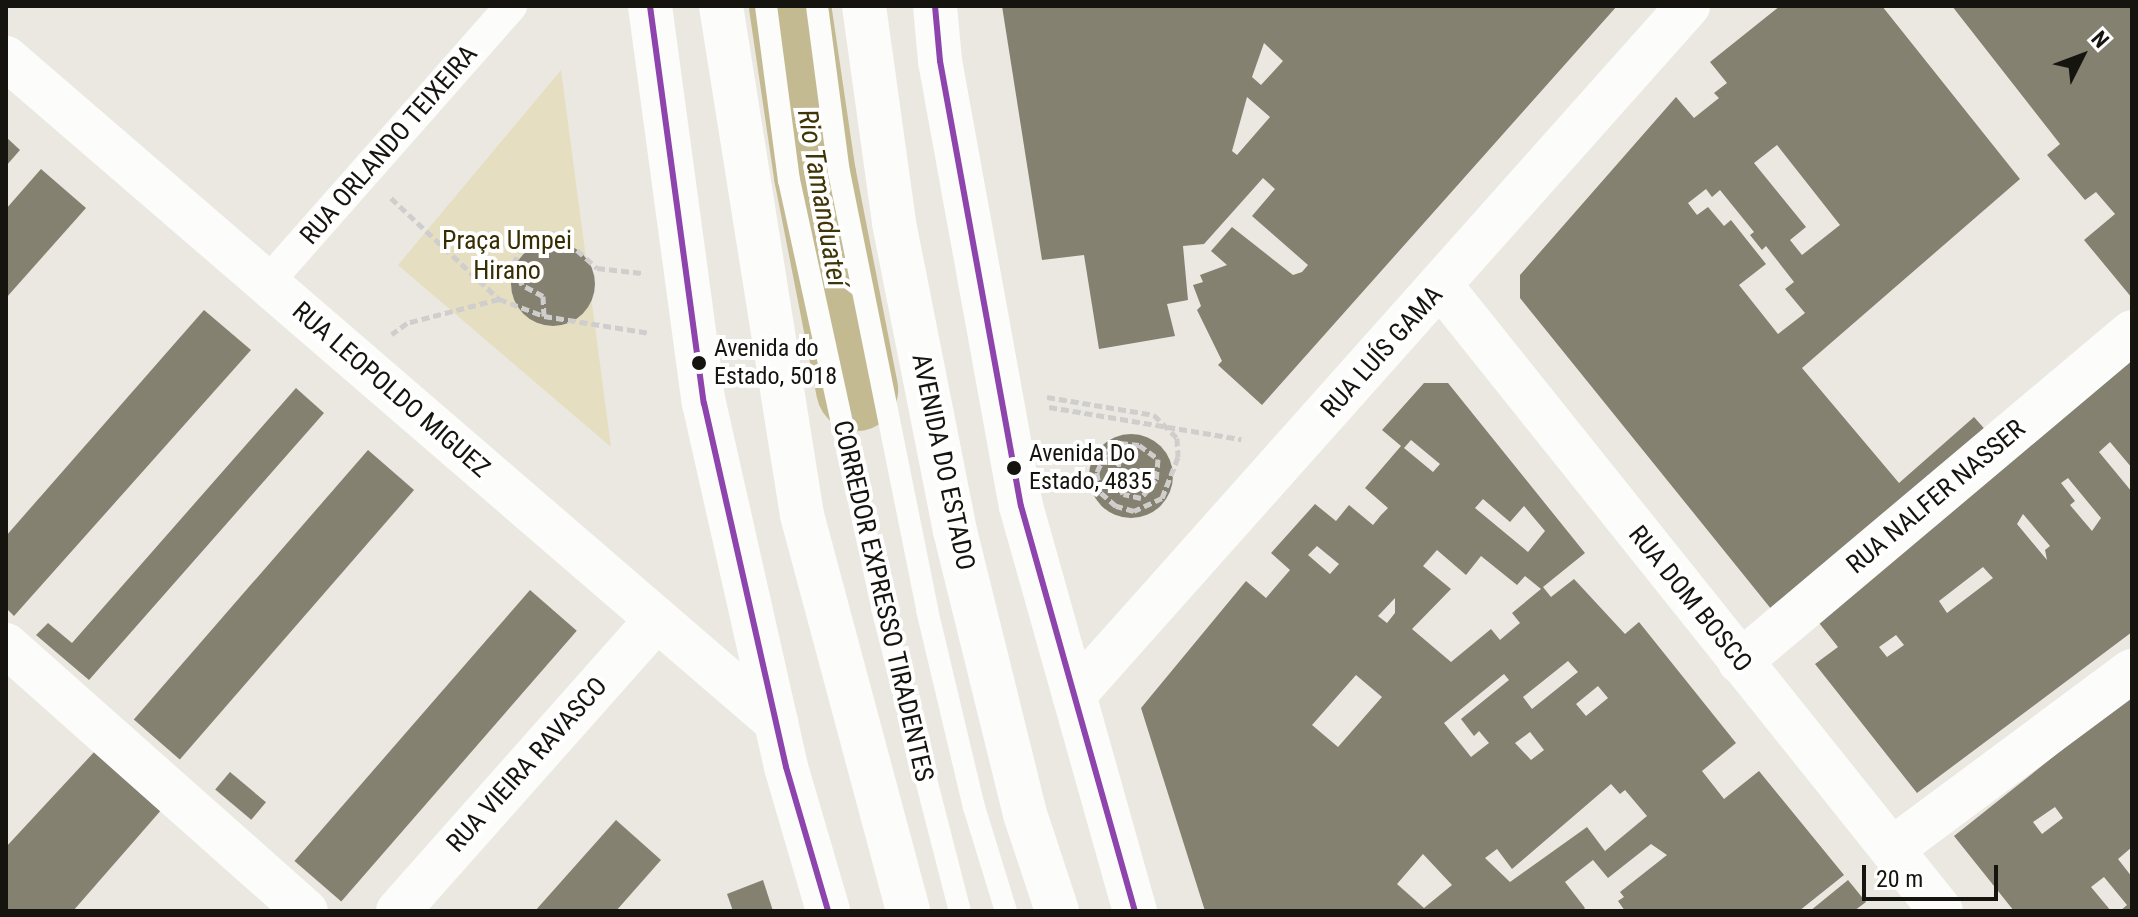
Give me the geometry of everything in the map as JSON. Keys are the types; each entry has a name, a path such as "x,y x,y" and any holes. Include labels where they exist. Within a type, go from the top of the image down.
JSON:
{"main road":[{"path":"650,6 704,403 776,722 828,911"},
{"path":"721,6 802,515 908,911"},
{"name":"AVENIDA DO ESTADO","path":"864,6 894,223 955,531 1025,814 1057,911"},
{"path":"935,6 940,61 1021,506 1135,911"},
{"name":"RUA LUÍS GAMA","path":"1074,695 1688,6"},
{"name":"RUA LEOPOLDO MIGUEZ","path":"6,58 776,722"},
{"name":"RUA DOM BOSCO","path":"1441,286 1941,911"},
{"name":"RUA NALFER NASSER","path":"1740,662 2132,332"},
{"name":"RUA VIEIRA RAVASCO","path":"398,911 657,619"},
{"path":"6,645 306,911"},
{"path":"1892,849 2132,671"}],"street":[{"name":"RUA ORLANDO TEIXEIRA","path":"267,283 511,6"}],"lane":[{"name":"CORREDOR EXPRESSO TIRADENTES","path":"766,6 789,180 882,608 960,911"},
{"name":"CORREDOR EXPRESSO TIRADENTES","path":"817,6 839,172 927,610 974,807 1006,911"}],"path":[{"path":"356,359 407,323 499,299 364,173"},
{"path":"544,316 543,296 522,285 514,264 522,242 538,232 559,234 597,268"},
{"path":"1001,398 1297,448"},
{"path":"1120,457 1116,478 1123,494 1141,498 1156,480 1158,459 1139,445 1120,443 1107,451 1097,472 1100,492 1116,506 1134,511 1162,498 1178,457 1177,438 1154,415"}],"green space":[{"name":"Praça Umpei Hirano","path":"561,70 611,447 398,265"}],"building":[{"path":"1002,6 1617,6 1262,405 1218,365 1222,361 1197,310 1201,306 1193,285 1203,282 1200,275 1227,265 1211,251 1232,227 1293,275 1302,272 1308,265 1252,216 1275,189 1263,178 1204,244 1183,246 1188,300 1167,304 1175,336 1099,349 1084,255 1042,260","holes":["1264,43 1283,61 1261,85 1252,77","1247,97 1270,117 1237,155 1232,151"]},
{"path":"1780,6 1882,6 2020,179 1802,368 1899,483 1974,417 1990,435 1776,615 1520,298 1520,275 1676,97 1694,118 1719,98 1714,93 1727,83 1710,62","holes":["1777,145 1840,225 1802,255 1790,240 1806,227 1754,163","1706,189 1712,197 1720,190 1754,232 1750,235 1762,250 1766,246 1794,282 1785,289 1805,313 1778,334 1739,285 1766,264 1731,220 1724,226 1708,207 1697,215 1688,203"]},
{"path":"1952,6 2132,6 2132,298 2084,240 2115,214 2096,192 2085,200 2047,155 2060,144"},
{"path":"6,137 20,150 6,166"},
{"path":"41,169 86,208 6,298 6,209"},
{"path":"553,242 569,245 583,254 592,268 595,284 592,300 583,314 569,323 553,326 537,323 523,314 514,300 511,284 514,268 523,254 537,245"},
{"path":"204,310 251,350 14,616 6,608 6,536"},
{"path":"2132,346 2132,468 2110,442 2099,452 2132,492 2132,632 1917,793 1815,664 1838,647 1812,614","holes":["2068,478 2101,518 2092,531 2070,505 2075,501 2061,483","2023,514 2050,546 2045,550 2047,560 2017,524","1983,567 1993,578 1947,613 1939,601","1896,635 1904,645 1887,657 1879,647"]},
{"path":"1424,383 1448,383 1585,553 1543,587 1551,597 1574,579 1625,634 1639,622 1736,743 1702,771 1724,799 1759,771 1844,875 1799,911 1625,911 1618,901 1624,897 1620,892 1667,855 1651,844 1608,878 1593,860 1565,882 1585,908 1582,911 1205,911 1141,708 1246,581 1266,598 1290,570 1271,553 1315,504 1336,521 1349,505 1373,525 1388,508 1365,488 1401,446 1382,430","holes":["1411,440 1440,464 1433,472 1404,448","1483,499 1510,522 1524,506 1545,531 1528,552 1475,508","1317,546 1339,564 1330,574 1308,555","1437,550 1466,575 1481,556 1517,585 1525,576 1541,589 1512,613 1520,623 1500,640 1491,629 1451,662 1412,629 1451,589 1423,566","1395,598 1395,613 1387,623 1378,616","1568,661 1578,672 1532,709 1523,697","1504,674 1509,680 1461,719 1474,736 1479,731 1489,743 1471,757 1444,723","1356,675 1382,697 1338,747 1312,725","1598,686 1608,698 1586,716 1576,704","1530,732 1544,750 1531,760 1515,743","1611,784 1620,794 1625,790 1647,816 1605,851 1587,827 1510,882 1485,858 1497,849 1512,869","1423,854 1452,885 1424,908 1397,884"]},
{"path":"296,388 324,413 89,680 36,635 48,623 72,643"},
{"path":"1131,434 1147,437 1166,453 1173,476 1170,492 1154,511 1131,518 1115,515 1096,499 1089,476 1092,460 1108,441"},
{"path":"368,450 414,490 180,759 134,719"},
{"path":"530,590 577,631 341,902 294,861"},
{"path":"2132,694 2132,847 2118,859 2132,877 2132,911 2120,911 2127,905 2104,877 2091,887 2111,911 2014,911 1954,836","holes":["2055,807 2063,818 2042,834 2033,822"]},
{"path":"96,750 163,808 73,911 6,911 6,847"},
{"path":"230,772 266,802 251,820 215,790"},
{"path":"616,820 661,860 616,911 535,911"},
{"path":"763,880 773,911 733,911 727,894"},
{"path":"1848,880 1866,902 1854,911 1810,911"}],"waterway":[{"name":"Rio Tamanduateí","path":"790,6 815,175 857,390"}],"transit line":[{"path":"650,6 704,403 786,767 828,911"},
{"path":"935,6 940,61 1021,506 1135,911"}],"place":[{"name":"Avenida do Estado, 5018","path":"699,363"},
{"name":"Avenida Do Estado, 4835","path":"1014,468"}]}
